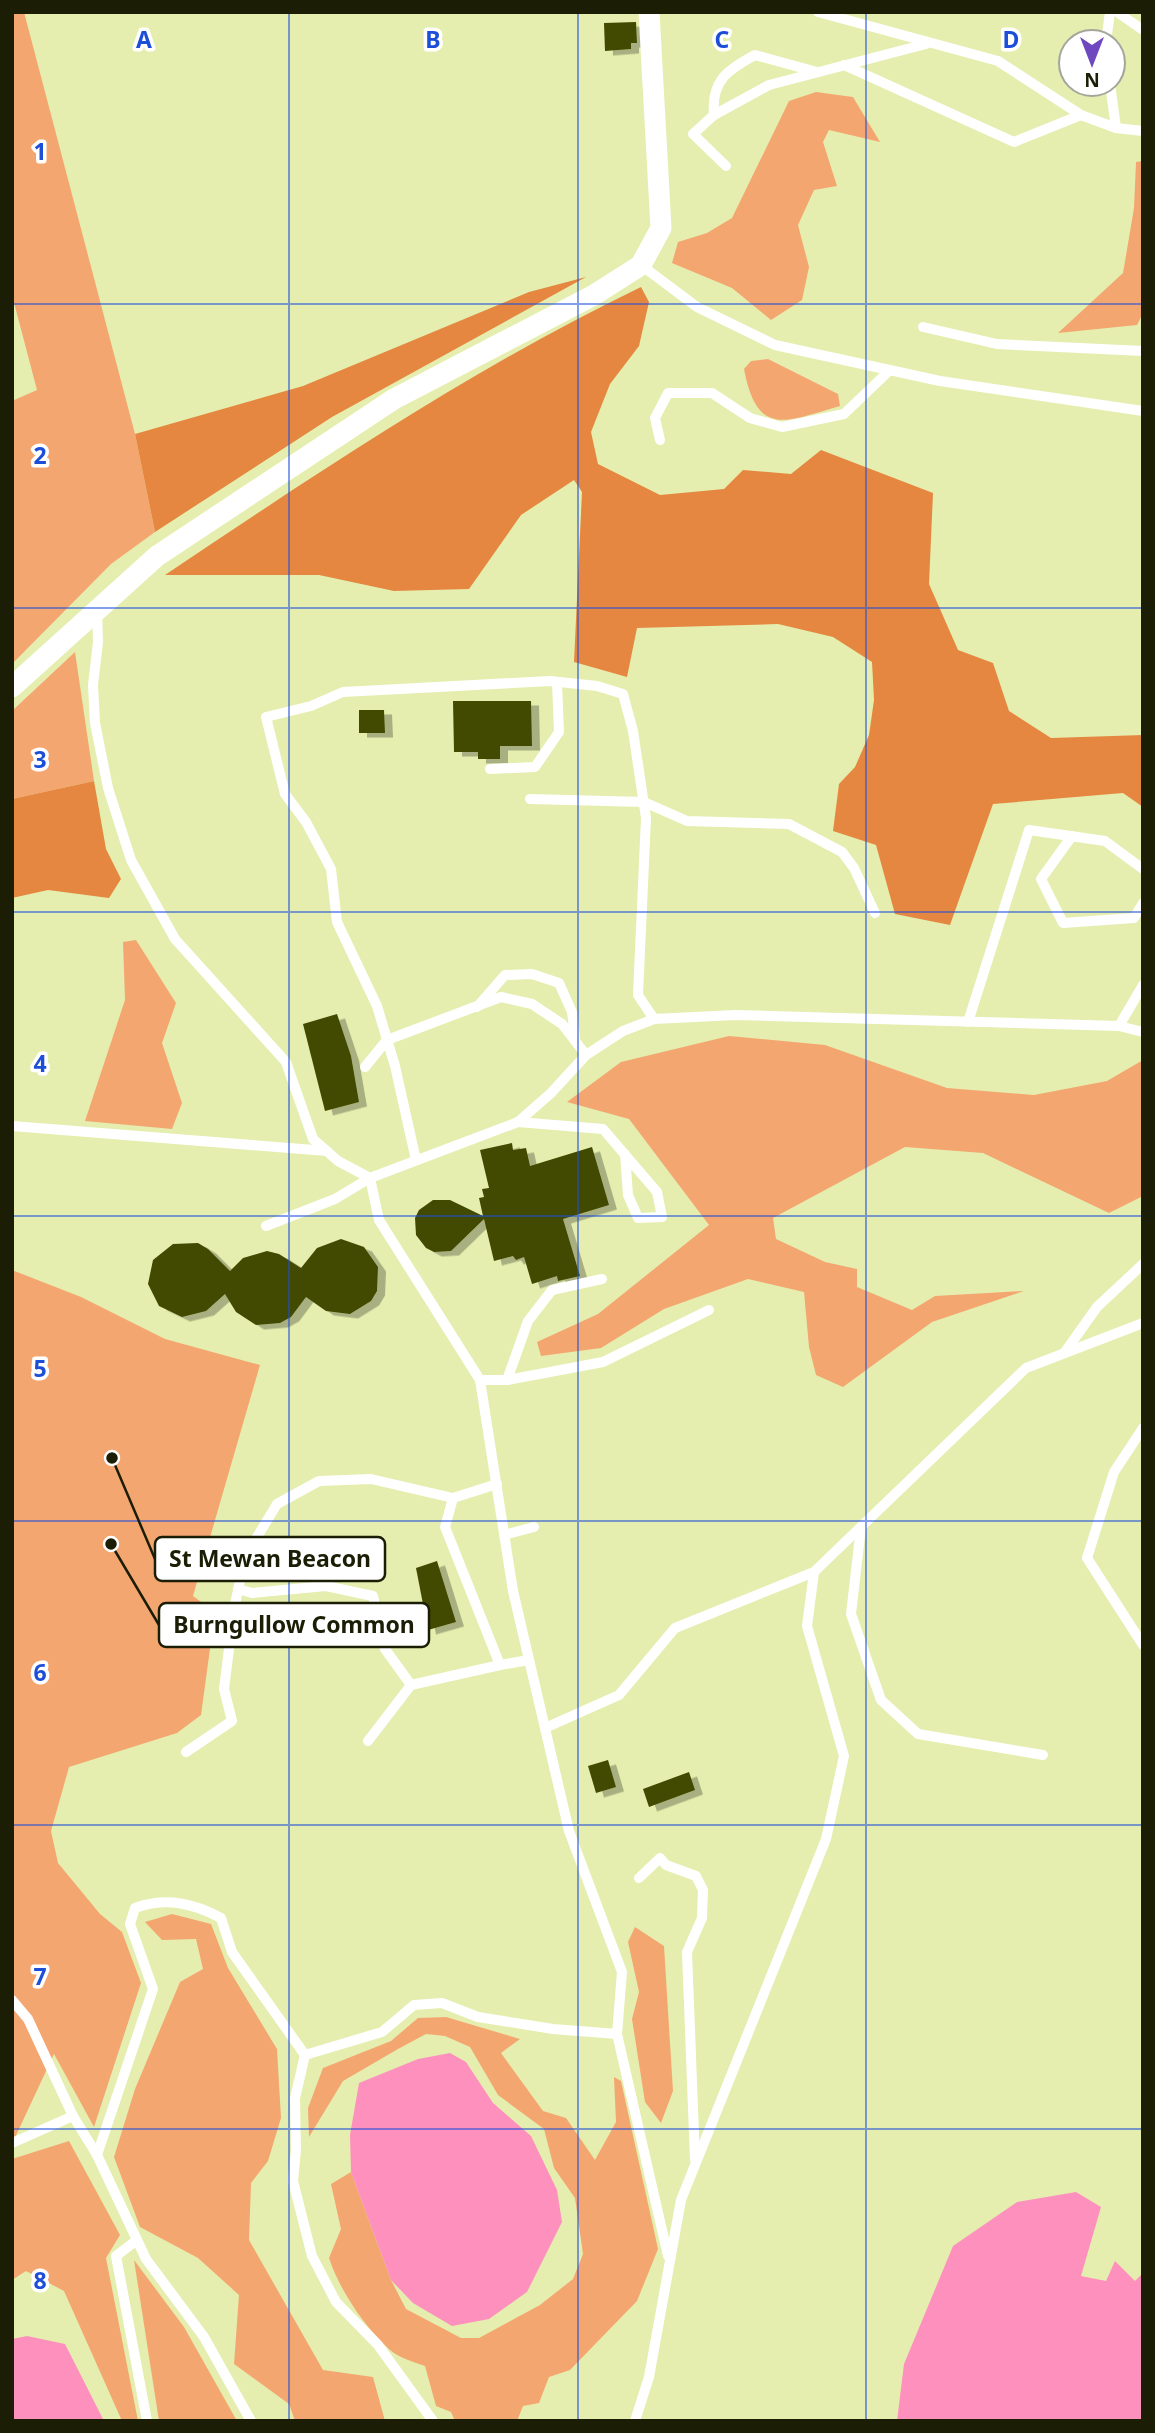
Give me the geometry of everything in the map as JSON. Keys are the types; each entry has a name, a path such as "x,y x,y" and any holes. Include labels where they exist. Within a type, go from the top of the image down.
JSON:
{"street":[{"path":"12,687 157,556 394,399 594,295 641,265 661,228 649,12"}],"lane":[{"path":"818,12 926,44 998,61 1081,115 1116,128 1143,131"},
{"path":"1117,12 1143,30"},
{"path":"726,166 693,134 714,115 769,85 926,44"},
{"path":"714,115 712,94 731,68 755,55 817,72"},
{"path":"844,65 1014,142 1081,115"},
{"path":"1112,98 1116,128"},
{"path":"641,265 697,307 775,345 890,370 1143,411"},
{"path":"923,327 997,344 1143,351"},
{"path":"660,440 655,418 668,393 712,393 750,418 782,427 844,414 890,370"},
{"path":"97,609 98,642 93,685 95,723 108,788 131,860 175,939 286,1062 313,1139 327,1152 370,1178 379,1220 480,1380 504,1535 529,1660 569,1831 622,1972 617,2034 670,2262"},
{"path":"490,769 535,767 559,732 557,682"},
{"path":"415,1160 377,1006 337,922 331,869 306,822 285,794 266,717 311,706 343,692 557,682 597,686 623,694 633,731 646,818 638,995 654,1019"},
{"path":"530,799 644,802 687,821 789,824 842,852 854,868 875,913"},
{"path":"968,1022 1029,830 1105,841 1143,869"},
{"path":"1072,836 1041,879 1063,923 1134,918 1143,903"},
{"path":"474,1009 505,975 532,974 559,983 572,1012 575,1040"},
{"path":"1119,1026 1143,985"},
{"path":"365,1068 387,1040 501,997 532,1004 562,1024 586,1055"},
{"path":"266,1226 335,1199 370,1178 518,1122 551,1093 586,1055 623,1031 654,1019 735,1015 1119,1026 1143,1032"},
{"path":"518,1122 603,1129 625,1154 657,1192 662,1217 638,1218 628,1195 625,1154"},
{"path":"12,1126 327,1152"},
{"path":"1065,1352 1097,1307 1143,1264"},
{"path":"507,1380 528,1321 552,1290 602,1279"},
{"path":"480,1380 507,1380 603,1362 709,1310"},
{"path":"545,1728 619,1695 675,1628 814,1572 1026,1367 1143,1323"},
{"path":"1143,1428 1114,1472 1087,1558 1143,1645"},
{"path":"186,1752 232,1721 224,1689 245,1557 277,1504 319,1481 371,1479 453,1498 497,1484"},
{"path":"453,1498 445,1527 500,1665"},
{"path":"504,1535 534,1527"},
{"path":"861,1527 851,1614 881,1700 918,1734 1043,1755"},
{"path":"635,2421 649,2377 681,2200 826,1839 844,1756 807,1626 814,1572"},
{"path":"239,1589 253,1593 326,1586 373,1596 385,1649 411,1685"},
{"path":"368,1741 411,1685 529,1660"},
{"path":"639,1878 660,1858 666,1865 696,1876 703,1890 702,1918 687,1952 695,2166"},
{"path":"97,2155 153,1989 130,1924 135,1908 169,1900 208,1911 221,1918 232,1952 305,2055 295,2098 296,2150 293,2181 312,2256 336,2302 378,2345 433,2421"},
{"path":"12,2000 28,2019 73,2116 97,2155 146,2259 204,2337 251,2421"},
{"path":"305,2055 382,2032 414,2004 442,2003 478,2017 553,2029 617,2034"},
{"path":"12,2143 73,2116"},
{"path":"137,2240 116,2256 146,2421"}],"shaded area":[{"path":"12,12 24,12 135,434 155,532 111,564 12,664 12,401 37,390 12,295"},
{"path":"816,92 853,97 880,142 829,130 823,142 837,186 814,190 798,225 809,267 802,300 771,320 732,288 672,263 678,242 707,233 732,218 789,101"},
{"path":"1143,161 1143,313 1137,325 1058,333 1123,273 1134,208 1136,162"},
{"path":"586,277 332,417 155,532 135,434 303,386 529,292"},
{"path":"641,287 649,302 639,346 610,384 591,432 598,464 660,495 724,489 743,470 791,474 821,450 933,493 929,584 958,650 993,663 1009,711 1051,738 1143,735 1143,807 1123,793 993,804 950,925 895,914 876,845 833,831 839,784 855,767 869,735 874,700 872,662 833,637 778,624 637,628 627,677 574,662 582,492 574,480 521,515 469,589 394,591 319,575 165,575 339,460 457,387 579,318"},
{"path":"768,359 838,394 840,406 790,419 777,419 766,415 757,406 744,369 751,361"},
{"path":"75,652 94,781 12,799 12,711"},
{"path":"94,781 106,849 121,879 109,898 48,890 12,898 12,799"},
{"path":"136,940 176,1003 162,1043 182,1103 172,1129 85,1121 125,1000 123,942"},
{"path":"729,1036 825,1045 947,1088 1034,1095 1107,1081 1143,1060 1143,1196 1109,1213 983,1153 905,1147 773,1218 776,1239 825,1262 857,1269 857,1287 912,1310 935,1296 1024,1291 932,1322 843,1387 816,1375 809,1347 804,1292 748,1279 664,1309 601,1348 541,1356 537,1342 598,1314 709,1225 629,1119 567,1102 621,1062"},
{"path":"12,1270 81,1297 165,1339 260,1365 193,1596 215,1612 201,1715 177,1733 69,1767 51,1831 58,1863 100,1914 122,1932 141,1983 94,2127 54,2054 12,2144"},
{"path":"172,1914 211,1924 228,1968 277,2049 281,2118 268,2161 251,2183 249,2240 323,2370 373,2377 385,2421 295,2421 289,2404 234,2364 239,2295 198,2258 140,2227 114,2157 135,2089 180,1982 203,1969 196,1939 162,1940 145,1922"},
{"path":"635,1927 664,1946 673,2091 661,2123 645,2102 632,2019 639,1992 628,1942"},
{"path":"446,2017 520,2039 501,2053 543,2111 566,2118 595,2160 616,2122 614,2077 621,2081 658,2249 637,2301 570,2370 549,2377 539,2403 523,2406 517,2421 455,2421 451,2412 436,2406 425,2366 394,2353 380,2341 346,2295 329,2258 341,2229 331,2184 351,2172 391,2280 406,2309 461,2338 479,2338 540,2305 573,2279 583,2254 575,2198 554,2168 544,2129 498,2095 470,2047 445,2036 426,2034 398,2049 343,2081 309,2137 308,2108 323,2068 391,2041 418,2018"},
{"path":"450,2053 466,2062 493,2103 531,2136 557,2190 562,2222 527,2292 489,2319 452,2326 413,2303 391,2280 351,2172 350,2135 359,2083 418,2059"},
{"path":"69,2141 120,2235 106,2258 138,2421 122,2421 64,2291 26,2271 12,2280 12,2159"},
{"path":"1076,2192 1101,2207 1081,2276 1106,2281 1115,2261 1135,2281 1143,2273 1143,2421 897,2421 904,2364 953,2246 1017,2202"},
{"path":"134,2260 184,2327 237,2421 159,2421"},
{"path":"27,2336 65,2344 104,2421 12,2421 12,2339"}],"building":[{"path":"636,22 637,43 631,43 631,49 605,51 604,23"},
{"path":"453,701 531,701 532,746 500,746 500,759 478,759 478,752 454,752"},
{"path":"359,710 384,710 385,733 359,733"},
{"path":"337,1014 351,1056 359,1102 325,1111 303,1024"},
{"path":"512,1143 513,1150 526,1148 530,1166 592,1147 609,1205 563,1219 580,1276 558,1281 557,1276 532,1284 524,1257 516,1260 513,1256 494,1261 484,1219 451,1251 434,1252 426,1248 416,1235 415,1218 419,1210 433,1200 450,1200 483,1216 479,1198 484,1197 482,1189 489,1188 480,1150"},
{"path":"341,1239 364,1247 378,1267 377,1291 371,1301 350,1314 326,1311 306,1297 291,1317 280,1323 256,1325 236,1312 225,1294 206,1311 182,1317 159,1306 148,1284 153,1260 173,1244 198,1243 230,1271 243,1258 267,1251 279,1254 301,1268 317,1248"},
{"path":"437,1561 456,1622 428,1630 416,1568"},
{"path":"608,1760 616,1787 596,1793 588,1766"},
{"path":"689,1772 695,1790 649,1807 643,1789"}],"place":[{"name":"St Mewan Beacon","path":"112,1458"},
{"name":"Burngullow Common","path":"111,1544"}]}
